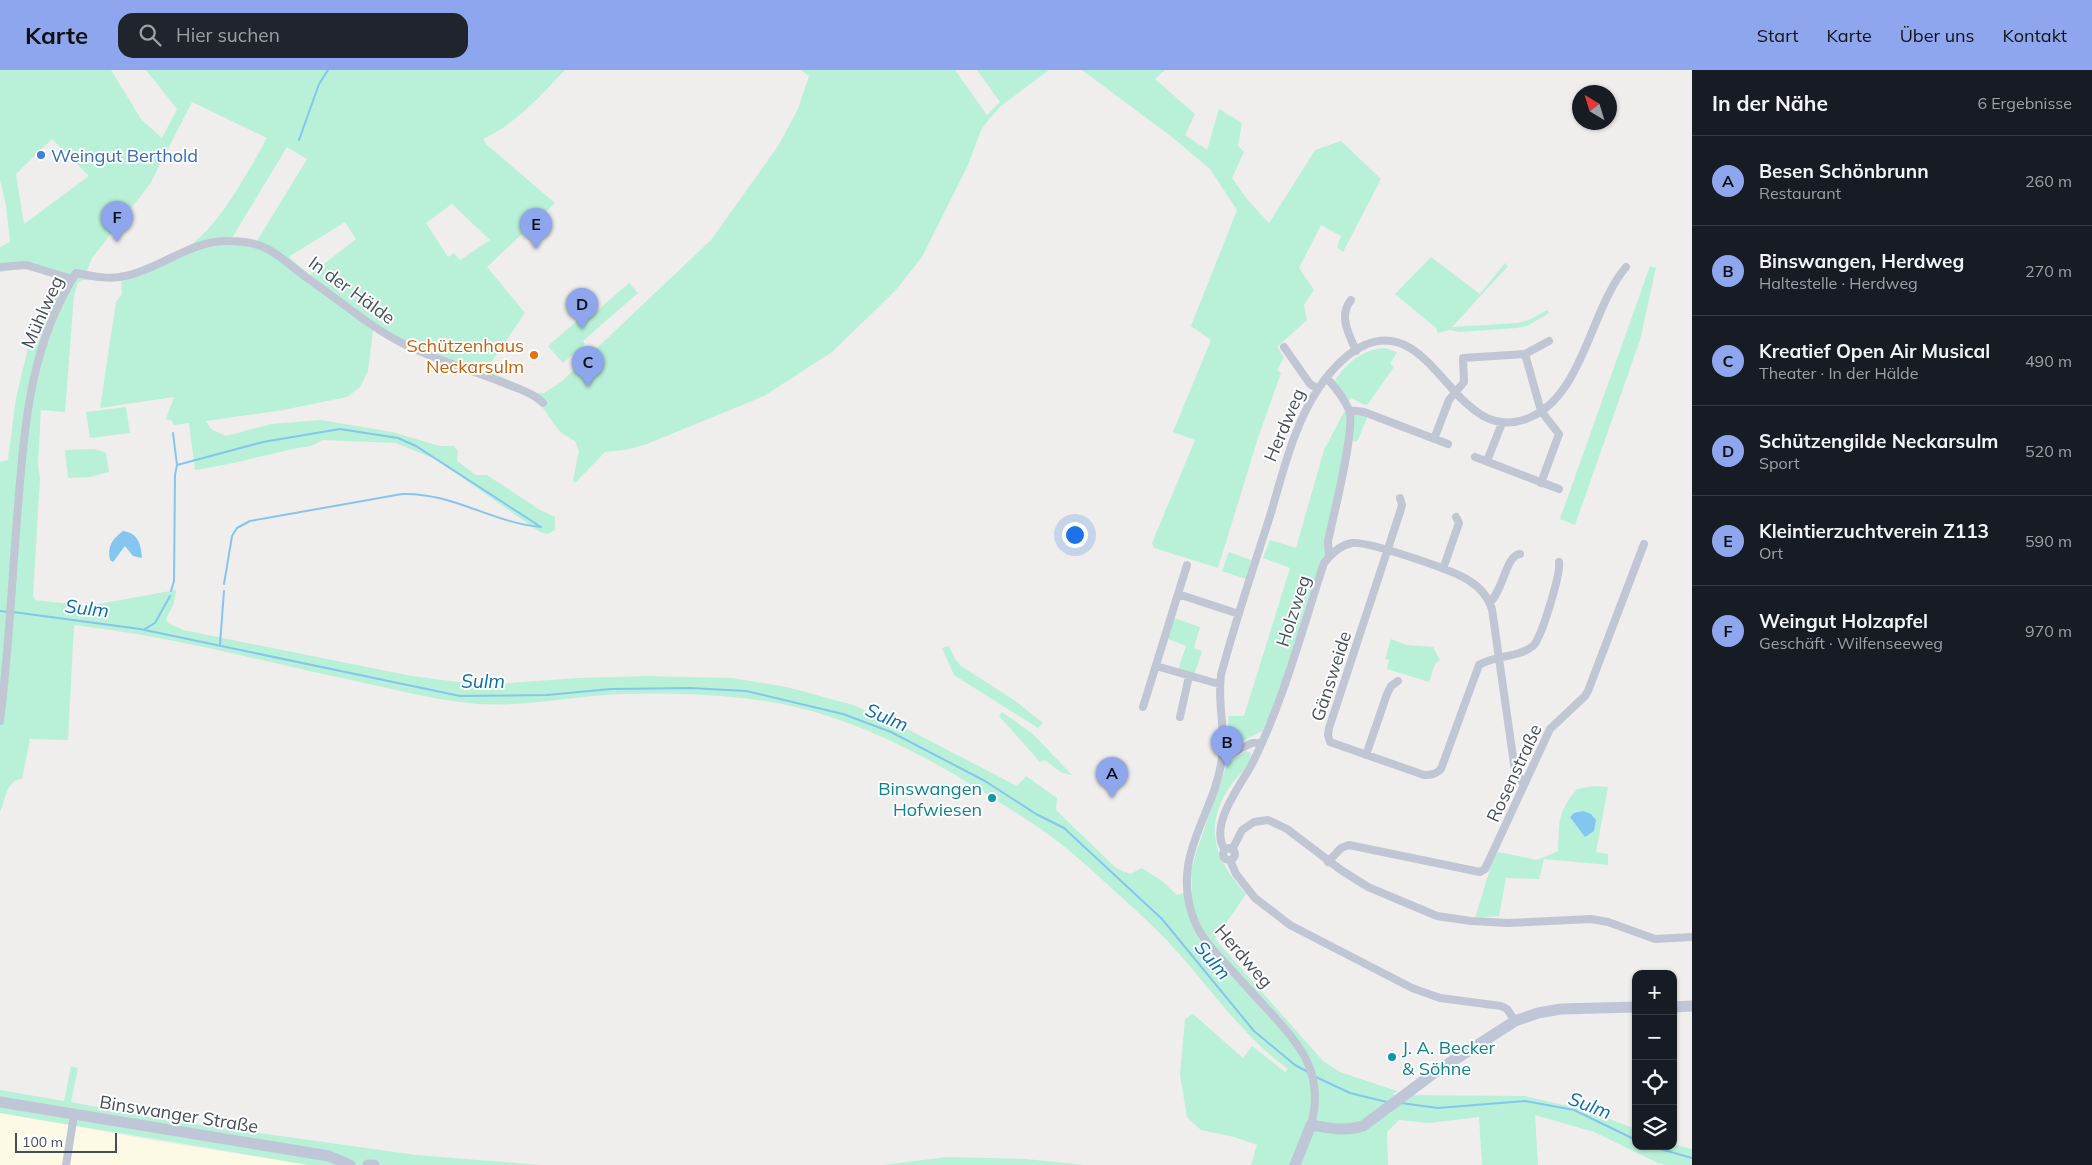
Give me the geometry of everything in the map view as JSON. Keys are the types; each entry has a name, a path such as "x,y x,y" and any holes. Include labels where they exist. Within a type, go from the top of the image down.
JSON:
{"street":[{"name":"In der Hälde","path":"0,267 26,265 74,276 124,277 152,268 199,246 226,241 246,242 260,246 283,257 302,274 379,330 420,351 538,398 543,403"},
{"path":"1487,461 1502,423 1520,422 1541,411 1554,400 1570,376 1606,296 1626,268"},
{"name":"Mühlweg","path":"0,721 26,418 32,382 47,329 74,276"},
{"path":"1351,300 1345,311 1344,319 1356,351"},
{"name":"Herdweg","path":"1296,1165 1310,1124 1315,1091 1310,1066 1288,1033 1201,935 1189,906 1186,886 1188,856 1215,789 1222,758 1223,729 1219,703 1219,684 1290,450 1318,389 1356,351 1365,345 1383,341 1401,344 1424,357 1454,392 1476,412 1502,423"},
{"path":"1434,439 1454,392 1464,382 1463,358 1525,354 1549,341"},
{"path":"1284,347 1310,384 1318,389"},
{"path":"1525,354 1541,411 1559,434 1541,482"},
{"path":"1327,378 1349,410 1364,412 1448,444"},
{"name":"Holzweg","path":"1349,410 1351,417 1348,443 1328,541 1329,557 1324,563 1262,743 1223,818 1221,836 1228,850 1224,858 1230,860 1236,874 1256,898 1290,925 1412,988 1440,998 1501,1006 1512,1014 1515,1021"},
{"path":"1476,457 1559,489"},
{"path":"1388,551 1402,504 1400,498"},
{"path":"1443,569 1459,523 1456,517"},
{"path":"1329,557 1338,549 1352,543 1388,551 1443,569 1468,580 1479,588 1490,602 1515,771 1523,783"},
{"name":"Rosenstraße","path":"1328,862 1341,848 1350,845 1482,871 1496,847 1523,783 1550,728 1580,701 1588,691 1644,544"},
{"name":"Gänsweide","path":"1388,551 1328,734 1330,742 1424,775 1434,775 1441,769 1475,670 1485,661 1499,657"},
{"path":"1490,602 1498,593 1511,559 1516,554 1520,554"},
{"path":"1499,657 1526,650 1537,642 1557,580 1559,562"},
{"path":"1143,707 1187,565"},
{"path":"1178,594 1239,614"},
{"path":"1156,666 1219,684"},
{"path":"1180,717 1189,676"},
{"path":"1366,755 1387,694 1391,686 1398,681"},
{"path":"1222,758 1252,743 1262,743"},
{"path":"1228,850 1242,830 1254,822 1268,820 1287,829 1328,862 1368,887 1407,906 1437,916 1471,921 1508,923 1591,919 1608,922 1655,939 1692,937"},
{"path":"1677,1007 1692,1006"},
{"path":"1310,1124 1339,1130 1350,1130 1363,1126 1459,1056 1515,1021 1538,1013 1561,1009 1632,1007"},
{"name":"Binswanger Straße","path":"0,1102 329,1156 350,1165"},
{"path":"66,1165 74,1114"},
{"path":"368,1165 374,1165"}],"shaded area":[{"path":"0,1113 156,1141 309,1165 0,1165"}],"green space":[{"path":"0,70 111,70 141,119 162,138 177,109 146,70 565,70 517,117 483,139 487,145 555,203 487,267 525,313 486,370 537,393 544,393 561,382 711,240 778,146 798,109 809,76 801,70 955,70 987,115 1000,102 977,70 1049,70 1001,106 990,118 981,130 968,165 922,257 895,291 832,352 764,396 647,444 625,450 605,452 575,483 573,480 579,451 575,441 560,432 540,404 524,395 373,330 368,371 360,387 347,397 283,410 206,421 211,429 226,436 271,424 321,420 392,432 440,446 454,446 458,451 457,461 476,475 487,475 540,510 555,517 555,530 547,534 540,532 435,459 396,443 322,440 310,446 195,470 189,423 174,425 172,421 166,419 174,397 100,408 116,302 122,294 121,281 82,280 78,283 74,295 65,412 41,410 38,464 40,479 33,596 35,600 87,606 176,590 174,603 166,619 168,623 183,630 412,676 481,685 578,678 646,676 732,678 787,687 853,705 909,730 1017,786 1026,776 1057,798 1056,810 1116,868 1130,874 1142,868 1162,881 1177,895 1192,891 1191,871 1227,764 1246,751 1251,753 1250,758 1222,800 1215,829 1216,842 1226,868 1246,894 1215,939 1323,1061 1340,1072 1397,1091 1392,1095 1525,1096 1585,1110 1632,1128 1632,1150 1677,1150 1677,1145 1692,1149 1692,1165 1666,1165 1658,1163 1594,1132 1535,1115 1538,1165 1482,1165 1479,1117 1429,1123 1399,1120 1387,1132 1388,1165 1251,1165 1257,1145 1234,1137 1201,1130 1187,1117 1180,1075 1185,1019 1193,1014 1243,1058 1252,1046 1285,1072 1288,1069 1272,1057 1244,1030 1151,924 1057,841 962,779 885,738 831,717 781,704 728,696 675,694 602,695 521,704 460,702 410,693 218,650 74,625 68,740 30,739 22,779 17,780 10,786 0,812 0,462 8,460 16,398 29,344 57,282 54,276 23,268 0,272 0,247 10,242 6,205 0,180","holes":["192,102 267,138 244,179 214,223 193,243 180,252 150,266 117,275 104,276 87,271 92,258 150,184","52,139 89,176 24,224 16,174","287,147 307,159 257,241 232,238","452,204 490,240 460,260 454,253 448,257 426,223","345,222 356,239 310,275 290,256"]},
{"path":"1082,70 1165,70 1155,79 1195,114 1185,135 1207,150 1219,109 1242,123 1238,146 1244,152 1232,178 1247,199 1269,223 1315,150 1341,141 1381,179 1343,252 1337,247 1341,236 1321,225 1299,268 1314,290 1304,305 1307,320 1277,347 1284,357 1277,370 1281,373 1258,438 1218,568 1154,548 1152,543 1195,440 1173,432 1211,340 1191,326 1237,210 1210,169 1172,137"},
{"path":"1431,257 1480,294 1505,263 1508,266 1452,327 1517,323 1529,320 1547,310 1549,313 1527,326 1517,328 1459,332 1450,330 1438,333 1436,328 1395,294"},
{"path":"1650,266 1656,268 1640,340 1575,525 1560,519"},
{"path":"629,283 638,293 583,341 585,344 563,363 548,346 586,313 590,317"},
{"path":"1385,348 1397,352 1390,364 1394,367 1368,404 1365,405 1351,398 1350,400 1346,399 1335,380 1356,358 1370,351"},
{"path":"126,407 130,433 90,438 86,412"},
{"path":"1345,410 1347,414 1345,444 1328,551 1271,723 1266,722 1262,731 1233,746 1230,743 1228,716 1244,716 1290,568 1263,558 1270,540 1296,548 1324,450"},
{"path":"1354,414 1364,415 1367,418 1358,440 1355,442 1352,440"},
{"path":"95,449 106,453 109,472 89,477 68,478 65,450"},
{"path":"1229,552 1251,560 1246,579 1222,571"},
{"path":"1174,618 1200,627 1194,648 1202,651 1194,675 1178,670 1186,646 1168,639"},
{"path":"1391,639 1406,645 1433,647 1440,660 1435,664 1429,682 1387,669 1389,660 1385,659"},
{"path":"949,646 955,659 961,666 1014,700 1043,723 1038,728 954,675 942,648"},
{"path":"1002,712 1033,734 1072,775 1062,773 1045,760 1040,762 999,716"},
{"path":"1593,786 1608,787 1596,852 1608,854 1608,865 1544,859 1539,879 1506,878 1499,916 1475,918 1494,856 1499,852 1537,860 1558,851 1560,818 1565,805 1577,789"},
{"path":"71,1066 78,1068 71,1102 159,1119 416,1155 542,1165 309,1165 0,1113 0,1090 64,1101"},
{"path":"947,1157 1026,1159 1086,1165 883,1165"}],"water":[{"path":"123,531 132,534 138,540 142,558 133,556 125,546 113,562 110,560 109,551 111,544"},
{"path":"1583,811 1591,814 1596,820 1594,831 1585,837 1570,817 1574,813"}],"waterway":[{"path":"299,140 319,84 328,70"},
{"path":"177,465 263,442 340,429 398,438 416,446 541,527"},
{"path":"171,591 174,581 175,475 177,465 173,433"},
{"path":"224,584 232,536 237,528 250,521 402,494 438,498 506,520 541,527"},
{"path":"220,644 224,591"},
{"path":"145,629 155,623 170,596"},
{"name":"Sulm","path":"0,611 8,612"},
{"name":"Sulm","path":"13,612 140,629 460,696 547,695 611,689 690,688 746,691 843,714 891,732 985,781 1036,814 1064,828 1162,919 1254,1031 1295,1065 1308,1072"},
{"name":"Sulm","path":"1316,1077 1350,1093 1387,1102"},
{"name":"Sulm","path":"1401,1103 1438,1108 1525,1101 1574,1110 1632,1138"},
{"name":"Sulm","path":"1664,1150 1692,1158"}],"place":[{"name":"Weingut Berthold","path":"41,155"},
{"name":"Weingut Holzapfel","path":"117,242"},
{"name":"Kleintierzuchtverein Z113","path":"536,249"},
{"name":"Schützengilde Neckarsulm","path":"582,329"},
{"name":"Schützenhaus Neckarsulm","path":"534,355"},
{"name":"Kreatief Open Air Musical","path":"588,387"},
{"name":"Binswangen, Herdweg","path":"1227,767"},
{"name":"Binswangen Hofwiesen","path":"992,798"},
{"name":"Besen Schönbrunn","path":"1112,798"},
{"name":"J. A. Becker & Söhne","path":"1392,1057"}]}
